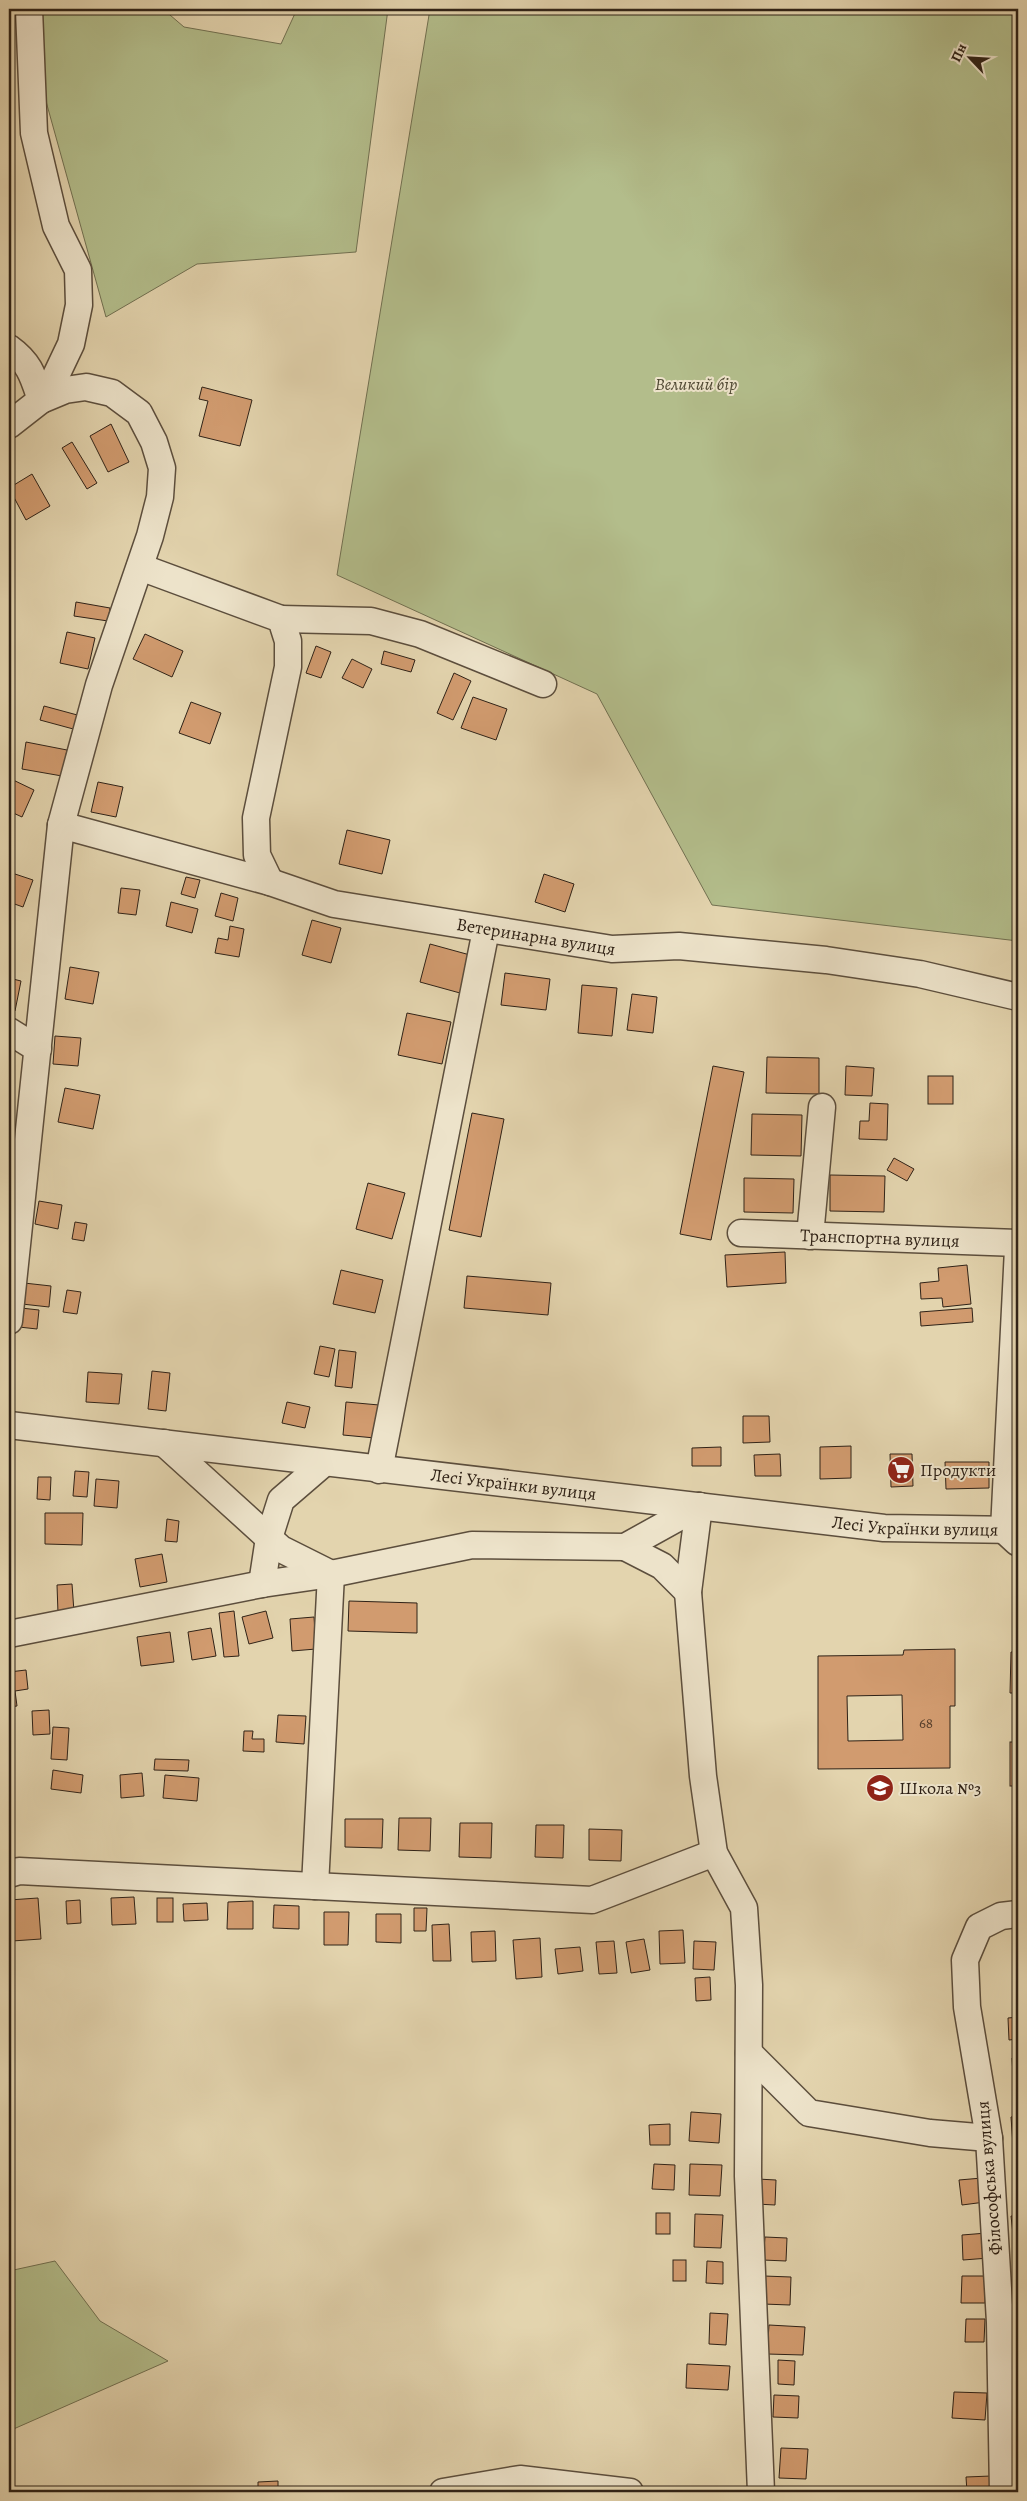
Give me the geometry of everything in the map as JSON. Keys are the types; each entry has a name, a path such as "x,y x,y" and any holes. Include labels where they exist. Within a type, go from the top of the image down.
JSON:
{"street":[{"path":"29,9 34,133 56,226 78,270 79,305 70,344 52,384 41,400"},
{"path":"9,348 21,356 31,370 41,400"},
{"path":"9,425 41,400 65,390 86,387 112,392 139,413 154,442 162,468 160,498 140,567 99,685 61,825 9,1321"},
{"path":"140,567 281,619 371,621 420,634 543,684"},
{"path":"270,882 257,855 256,818 288,667 288,641 281,619"},
{"name":"Ветеринарна вулиця","path":"61,825 270,882 334,904 486,930 612,948 679,946 826,960 920,974 1017,998"},
{"path":"379,1470 486,930"},
{"path":"9,1031 38,1049"},
{"path":"810,1236 822,1107"},
{"name":"Транспортна вулиця","path":"741,1233 1018,1243"},
{"path":"1014,1534 1018,1249"},
{"name":"Лесі Українки вулиця","path":"9,1425 884,1528 1014,1534"},
{"path":"164,1443 281,1550 331,1574"},
{"path":"262,1584 269,1538 281,1500 324,1463"},
{"path":"625,1547 699,1506"},
{"path":"699,1506 688,1592 702,1776 714,1853 744,1908 749,1985 748,2176 761,2492"},
{"path":"9,1634 262,1584 331,1574 472,1544 625,1547 662,1566 688,1592"},
{"path":"315,1886 331,1574"},
{"path":"9,1874 19,1871 592,1900 714,1853"},
{"name":"Філософська вулиця","path":"1003,2492 1000,2322 989,2138 967,2007 965,1960 979,1927 1001,1916 1018,1914"},
{"path":"749,2053 809,2113 930,2133 989,2138"},
{"path":"443,2492 520,2479 630,2492"}],"green space":[{"path":"32,9 163,9 184,27 281,44 297,9 388,9 356,252 197,264 106,317 22,15"},
{"name":"Великий бір","path":"430,9 1018,9 1018,941 712,905 597,694 337,575"},
{"path":"55,2261 100,2321 168,2361 9,2431 9,2271"}],"building":[{"path":"202,387 252,400 240,446 199,436 208,401 199,399"},
{"path":"111,424 129,462 108,472 90,436"},
{"path":"72,442 97,483 87,489 62,448"},
{"path":"32,474 50,506 26,520 9,488"},
{"path":"76,602 110,608 108,621 74,616"},
{"path":"67,632 95,638 88,669 60,663"},
{"path":"145,634 183,651 172,677 133,659"},
{"path":"316,646 331,652 321,678 306,673"},
{"path":"384,651 415,660 411,672 381,664"},
{"path":"352,659 372,669 363,688 342,678"},
{"path":"454,673 471,681 453,720 437,713"},
{"path":"473,697 507,709 496,740 461,728"},
{"path":"191,702 221,713 210,744 179,733"},
{"path":"44,706 81,716 77,730 40,720"},
{"path":"26,742 67,750 62,776 22,769"},
{"path":"9,778 34,790 22,817 9,811"},
{"path":"98,782 123,787 116,817 91,812"},
{"path":"347,830 390,840 382,874 339,864"},
{"path":"9,872 33,880 23,907 9,902"},
{"path":"544,874 574,884 565,912 535,902"},
{"path":"186,877 200,880 195,898 181,894"},
{"path":"121,888 140,890 136,915 118,913"},
{"path":"221,893 238,898 233,921 215,916"},
{"path":"171,902 198,909 192,933 166,926"},
{"path":"312,920 341,928 331,963 302,955"},
{"path":"230,926 244,929 239,957 215,953 218,938 228,940"},
{"path":"430,944 470,955 460,993 420,982"},
{"path":"70,967 99,972 93,1004 65,999"},
{"path":"505,973 550,979 546,1010 501,1005"},
{"path":"9,978 21,981 15,1011 9,1010"},
{"path":"582,985 617,988 612,1036 578,1033"},
{"path":"632,994 657,997 653,1033 627,1030"},
{"path":"407,1013 451,1022 442,1064 398,1055"},
{"path":"55,1036 81,1038 78,1066 53,1064"},
{"path":"767,1057 819,1058 819,1094 766,1093"},
{"path":"713,1066 744,1072 711,1240 680,1234"},
{"path":"846,1066 874,1068 872,1096 845,1095"},
{"path":"928,1076 953,1076 953,1104 928,1104"},
{"path":"65,1088 100,1095 93,1129 58,1122"},
{"path":"870,1103 888,1104 887,1140 859,1139 860,1121 869,1121"},
{"path":"472,1113 504,1119 481,1237 449,1230"},
{"path":"752,1114 802,1115 801,1156 751,1155"},
{"path":"894,1158 914,1169 907,1181 887,1170"},
{"path":"830,1175 885,1176 884,1212 830,1211"},
{"path":"744,1178 794,1179 793,1213 744,1212"},
{"path":"368,1183 405,1193 392,1239 356,1229"},
{"path":"39,1201 62,1205 58,1229 35,1224"},
{"path":"75,1222 87,1224 84,1241 72,1239"},
{"path":"785,1252 786,1283 727,1287 725,1255"},
{"path":"967,1265 971,1304 943,1307 942,1298 921,1299 920,1283 939,1281 938,1268"},
{"path":"341,1270 383,1280 375,1313 333,1304"},
{"path":"467,1276 551,1283 548,1315 464,1308"},
{"path":"24,1283 51,1286 49,1307 22,1304"},
{"path":"67,1290 81,1292 77,1314 63,1312"},
{"path":"21,1308 39,1310 37,1329 19,1327"},
{"path":"972,1308 973,1322 921,1326 920,1312"},
{"path":"320,1346 335,1349 329,1377 314,1374"},
{"path":"339,1350 356,1352 352,1388 335,1386"},
{"path":"152,1371 170,1373 166,1411 148,1409"},
{"path":"88,1372 122,1374 119,1404 86,1402"},
{"path":"287,1402 310,1407 305,1428 282,1423"},
{"path":"346,1402 379,1405 375,1438 343,1435"},
{"path":"743,1416 769,1416 770,1442 743,1443"},
{"path":"851,1446 851,1478 820,1479 820,1447"},
{"path":"721,1447 721,1466 692,1466 692,1448"},
{"path":"780,1454 781,1476 755,1476 754,1455"},
{"name":"Продукти","path":"890,1454 912,1454 913,1486 891,1487"},
{"path":"945,1462 989,1462 989,1488 946,1489"},
{"path":"75,1471 89,1472 87,1497 73,1496"},
{"path":"38,1477 51,1477 50,1500 37,1499"},
{"path":"96,1479 119,1481 117,1508 94,1506"},
{"path":"45,1513 83,1513 82,1545 45,1544"},
{"path":"167,1519 179,1521 177,1542 165,1541"},
{"path":"162,1554 167,1582 140,1587 135,1559"},
{"path":"72,1584 74,1612 58,1613 57,1585"},
{"path":"349,1601 417,1603 417,1633 348,1631"},
{"path":"234,1611 239,1656 224,1657 219,1613"},
{"path":"266,1611 273,1638 249,1644 242,1617"},
{"path":"314,1617 316,1649 292,1651 290,1619"},
{"path":"211,1628 216,1656 192,1660 188,1632"},
{"path":"170,1632 174,1662 141,1666 137,1637"},
{"path":"955,1649 955,1706 950,1706 950,1768 818,1769 818,1656 903,1655 904,1650","holes":["902,1695 903,1740 848,1741 847,1696"]},
{"path":"1011,1652 1018,1652 1018,1693 1010,1693"},
{"path":"26,1670 28,1689 15,1691 17,1706 9,1707 9,1672"},
{"path":"49,1710 50,1734 33,1735 32,1711"},
{"path":"278,1715 306,1716 304,1744 276,1742"},
{"path":"53,1727 69,1728 67,1760 51,1759"},
{"path":"244,1731 253,1731 252,1739 264,1739 264,1752 243,1751"},
{"path":"1010,1742 1018,1742 1018,1786 1010,1786"},
{"path":"155,1759 189,1760 188,1771 154,1770"},
{"path":"53,1770 83,1775 81,1793 51,1789"},
{"path":"142,1773 144,1796 121,1798 120,1775"},
{"path":"165,1775 199,1778 197,1801 163,1798"},
{"path":"399,1818 431,1818 430,1851 398,1850"},
{"path":"345,1819 383,1819 382,1848 345,1847"},
{"path":"460,1823 492,1823 491,1858 459,1857"},
{"path":"536,1825 564,1825 563,1858 535,1857"},
{"path":"589,1829 622,1830 621,1861 589,1860"},
{"path":"134,1897 136,1924 112,1925 111,1898"},
{"path":"38,1898 41,1939 12,1941 9,1900"},
{"path":"157,1898 173,1898 173,1922 157,1922"},
{"path":"80,1900 81,1923 67,1924 66,1901"},
{"path":"253,1901 253,1929 227,1929 228,1902"},
{"path":"207,1903 208,1920 184,1921 183,1904"},
{"path":"274,1905 299,1906 299,1929 273,1928"},
{"path":"414,1908 427,1908 426,1931 414,1931"},
{"path":"324,1912 349,1912 348,1945 324,1945"},
{"path":"376,1914 401,1914 401,1943 376,1942"},
{"path":"449,1924 451,1961 433,1961 432,1925"},
{"path":"683,1930 685,1963 660,1964 659,1931"},
{"path":"495,1931 496,1961 472,1962 471,1932"},
{"path":"540,1938 542,1977 516,1979 513,1940"},
{"path":"644,1939 650,1970 631,1973 626,1942"},
{"path":"614,1941 617,1973 599,1974 596,1942"},
{"path":"694,1941 716,1942 714,1970 693,1969"},
{"path":"580,1947 583,1971 558,1974 555,1949"},
{"path":"1018,1953 1018,1981 1015,1981 1013,1954"},
{"path":"710,1977 711,2000 696,2001 695,1978"},
{"path":"1018,2017 1018,2039 1009,2040 1008,2018"},
{"path":"1018,2057 1018,2074 1013,2075 1012,2058"},
{"path":"691,2112 721,2114 719,2143 689,2141"},
{"path":"1018,2116 1018,2144 1013,2145 1011,2117"},
{"path":"670,2124 670,2145 650,2145 649,2125"},
{"path":"654,2164 675,2165 674,2190 652,2189"},
{"path":"690,2164 722,2165 720,2196 689,2195"},
{"path":"1015,2173 1018,2173 1018,2200"},
{"path":"982,2178 985,2202 962,2205 959,2180"},
{"path":"757,2179 776,2180 775,2205 756,2204"},
{"path":"656,2213 670,2213 670,2234 656,2234"},
{"path":"695,2214 723,2215 721,2248 694,2247"},
{"path":"1011,2216 1018,2216 1018,2234 1013,2234"},
{"path":"987,2233 989,2258 963,2260 962,2235"},
{"path":"765,2237 787,2238 786,2261 763,2260"},
{"path":"673,2260 686,2260 686,2281 673,2281"},
{"path":"707,2261 723,2262 723,2284 706,2283"},
{"path":"764,2276 791,2277 790,2305 763,2304"},
{"path":"962,2276 986,2276 985,2303 961,2303"},
{"path":"710,2313 728,2314 726,2345 709,2344"},
{"path":"966,2319 985,2319 984,2342 965,2342"},
{"path":"769,2325 805,2327 803,2355 767,2354"},
{"path":"778,2360 795,2361 794,2385 778,2384"},
{"path":"687,2364 730,2366 728,2390 686,2388"},
{"path":"954,2392 987,2393 985,2420 952,2418"},
{"path":"774,2395 799,2396 798,2418 773,2417"},
{"path":"781,2448 808,2449 806,2479 779,2478"},
{"path":"991,2476 991,2492 967,2492 966,2477"},
{"path":"278,2481 278,2492 258,2492 258,2482"}],"place":[{"name":"Продукти","path":"901,1470"},
{"name":"Школа №3","path":"880,1788"}]}
